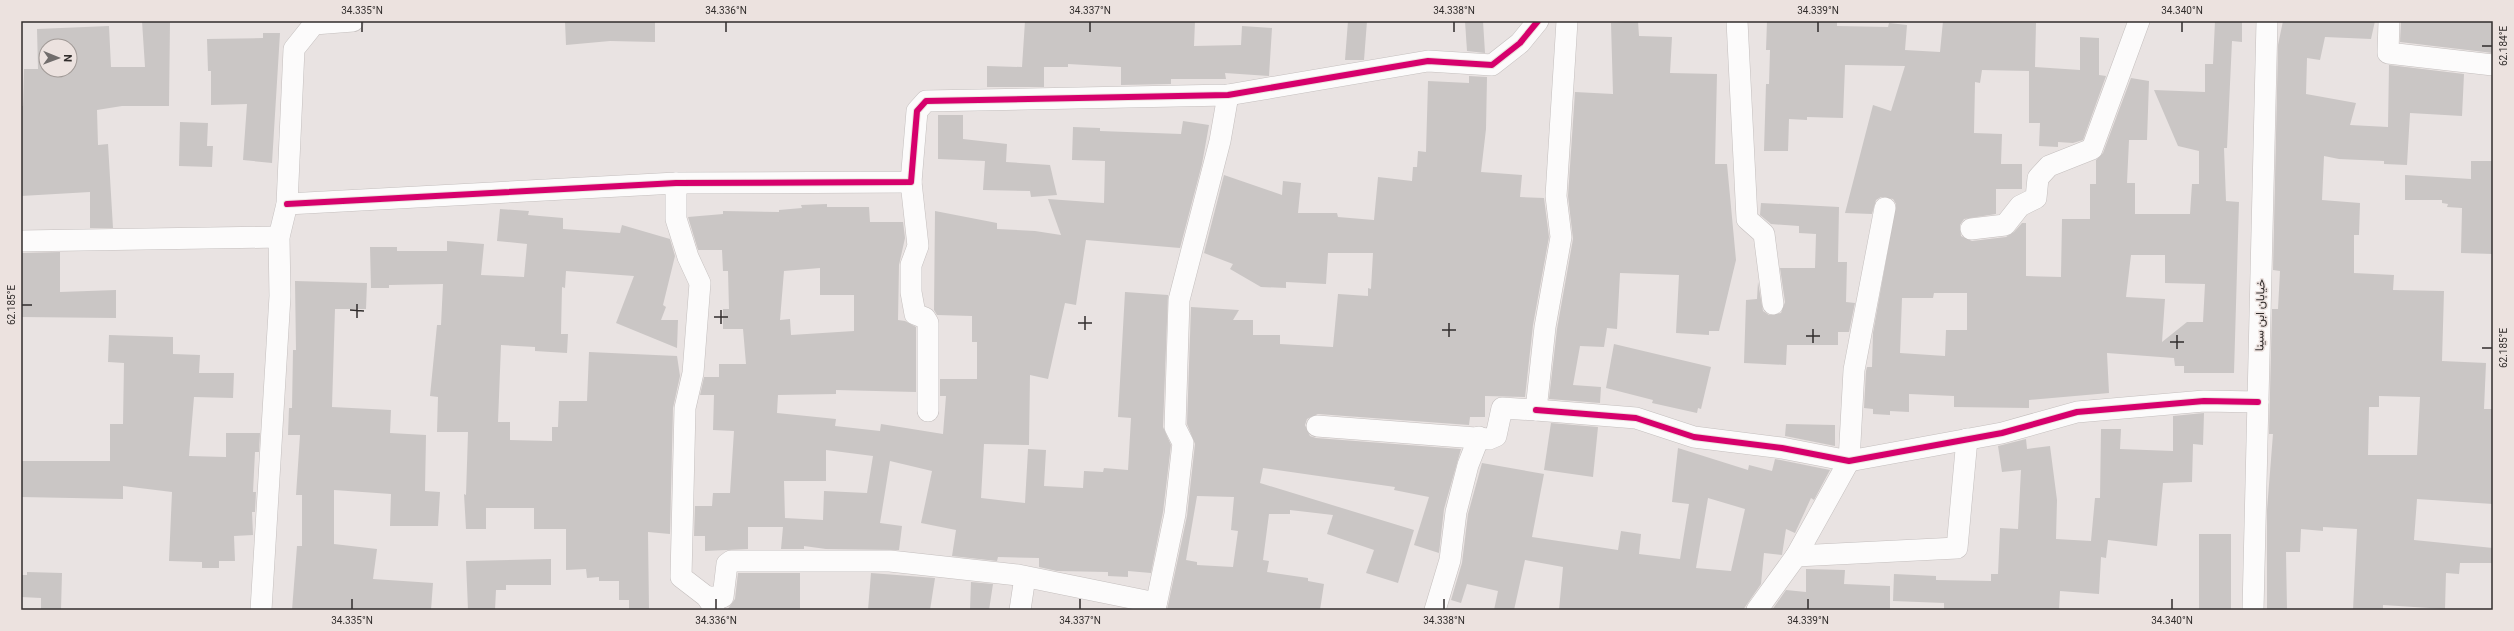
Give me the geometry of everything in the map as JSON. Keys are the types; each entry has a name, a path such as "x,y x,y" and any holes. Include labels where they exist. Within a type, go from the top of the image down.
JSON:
{"street":[{"path":"261,610 280,296 279,237 287,204 294,49 314,24 353,21"},
{"path":"928,412 928,323 925,318 914,314 911,292 911,265 918,246 911,182 917,110 926,101 1228,95 1428,61 1492,65 1520,43 1538,21"},
{"path":"1536,410 1545,327 1561,237 1556,196 1567,21"},
{"path":"1737,21 1747,219 1764,234 1773,304"},
{"path":"1971,229 2005,225 2020,206 2036,198 2038,178 2049,166 2092,148 2139,21"},
{"name":"خیابان ابن سینا","path":"2253,610 2267,21"},
{"path":"2389,21 2388,52 2493,65"},
{"path":"676,183 676,219 688,257 700,283 693,373 685,408 681,577 711,603 723,597 727,564 732,560 890,562 1025,577 1156,606 1175,514 1183,443 1175,427 1179,300 1220,142 1228,95"},
{"path":"287,204 676,183 911,182"},
{"path":"1757,610 1796,556 1849,461 1854,370 1885,208"},
{"path":"21,241 279,237"},
{"path":"1317,426 1479,437 1489,439 1496,436 1502,408 1536,410 1636,418 1694,437 1782,448 1849,461 2002,433 2077,412 2204,401 2258,402"},
{"path":"1435,610 1450,560 1456,512 1468,465 1479,437"},
{"path":"1796,556 1957,548 1967,439"},
{"path":"1020,610 1025,577"}],"building":[{"path":"142,21 170,21 169,106 122,106 97,110 98,145 108,144 113,228 90,228 90,192 21,196 21,106 23,106 24,69 38,69 37,29 109,26 111,67 145,67"},
{"path":"565,21 655,21 655,42 610,41 566,45"},
{"path":"1025,21 1195,21 1194,46 1241,45 1242,26 1272,28 1269,76 1225,73 1226,79 1171,79 1171,84 1121,85 1121,67 1068,64 1068,67 1044,67 1044,87 987,87 987,66 1022,67"},
{"path":"1348,21 1367,21 1364,60 1345,60"},
{"path":"1465,21 1483,21 1485,53 1467,51"},
{"path":"1638,21 1639,36 1672,37 1670,73 1717,74 1715,164 1727,164 1736,260 1719,331 1709,331 1709,335 1676,333 1679,275 1620,273 1617,329 1607,328 1604,347 1580,346 1573,385 1601,387 1600,403 1549,399 1557,329 1573,239 1568,196 1575,92 1613,94 1611,23"},
{"path":"1767,21 1837,21 1837,26 1888,27 1889,23 1907,25 1905,50 1940,52 1943,21 2036,23 2035,67 2080,70 2080,37 2099,38 2099,75 2106,76 2083,140 2073,143 2058,142 2058,147 2039,146 2040,123 2029,123 2029,71 1982,70 1980,83 1975,82 1974,133 2002,134 2001,164 2022,164 2022,189 1996,189 1996,214 1964,219 1960,225 1961,236 1972,241 2006,237 2014,232 2022,223 2026,223 2026,276 2061,277 2062,219 2090,219 2090,184 2096,184 2096,160 2103,153 2131,78 2149,81 2147,140 2129,140 2127,183 2135,183 2135,214 2190,214 2192,184 2199,184 2199,151 2178,146 2154,90 2205,92 2205,64 2213,64 2215,21 2242,21 2242,42 2232,41 2227,148 2224,148 2226,201 2239,202 2234,373 2184,373 2184,366 2175,366 2174,358 2107,353 2109,393 2029,400 2029,408 1954,407 1954,396 1909,394 1909,412 1890,411 1890,415 1873,414 1873,409 1864,408 1866,371 1867,367 1872,367 1873,333 1896,204 1893,199 1881,197 1876,200 1872,214 1845,213 1873,105 1891,111 1905,66 1845,65 1843,118 1807,117 1807,120 1789,119 1788,151 1764,151 1766,84 1769,84 1770,50 1766,50","holes":["2131,255 2165,255 2165,283 2205,284 2203,322 2187,322 2162,342 2165,299 2126,297","1934,293 1967,293 1967,330 1946,330 1945,356 1900,353 1902,298 1933,298"]},
{"path":"2283,21 2375,21 2371,39 2325,37 2320,60 2307,58 2306,94 2356,103 2350,125 2388,127 2389,65 2464,74 2462,116 2410,113 2407,165 2384,164 2384,161 2339,159 2324,156 2322,200 2360,203 2359,235 2354,235 2354,273 2394,275 2393,290 2444,291 2442,361 2486,363 2484,409 2493,409 2493,504 2417,499 2414,540 2493,548 2493,563 2460,563 2459,574 2446,573 2445,609 2383,605 2383,610 2353,610 2357,529 2323,527 2323,531 2301,529 2300,552 2286,552 2287,610 2267,610 2267,510 2273,434 2269,434 2272,309 2278,309 2280,271 2273,270 2278,45","holes":["2379,396 2420,397 2417,455 2368,455 2369,407 2379,407"]},
{"path":"2401,21 2493,21 2493,53 2400,42"},
{"path":"263,33 280,33 272,163 243,160 247,104 211,105 211,71 208,71 207,39 263,38"},
{"path":"1469,76 1487,77 1486,129 1481,172 1522,175 1520,197 1544,198 1549,237 1533,325 1525,397 1485,396 1485,417 1470,417 1469,425 1318,414 1307,419 1305,425 1310,436 1316,438 1461,449 1444,509 1439,553 1414,545 1429,497 1394,490 1395,487 1263,468 1260,483 1414,530 1398,583 1366,573 1374,550 1327,534 1333,515 1290,510 1290,514 1269,514 1263,560 1269,561 1267,572 1308,578 1308,581 1324,584 1320,610 1167,610 1187,516 1195,444 1187,424 1191,307 1239,310 1233,320 1253,320 1253,335 1280,335 1280,344 1333,347 1338,294 1368,296 1368,288 1371,289 1373,253 1328,253 1326,284 1286,282 1286,288 1261,287 1230,269 1233,264 1204,253 1224,175 1282,195 1283,181 1301,183 1298,213 1337,213 1338,217 1374,220 1378,177 1412,181 1413,167 1417,167 1418,151 1426,152 1428,81 1469,83","holes":["1197,496 1234,497 1231,530 1238,531 1233,567 1197,565 1197,562 1186,560"]},
{"path":"938,115 963,115 963,139 1007,144 1006,162 1050,165 1057,195 1031,197 1030,191 983,190 985,161 938,159"},
{"path":"1183,121 1209,125 1202,164 1180,248 1086,240 1076,305 1065,303 1048,379 1030,375 1029,445 984,444 981,498 1025,503 1028,449 1046,450 1044,486 1083,488 1084,471 1103,472 1104,468 1128,470 1131,418 1118,417 1125,292 1168,295 1163,427 1171,445 1163,512 1151,573 1128,571 1128,577 1108,576 1108,572 1057,571 1039,567 1039,558 998,557 997,561 952,556 956,530 921,523 932,471 890,461 880,523 902,526 899,550 826,549 804,546 804,549 781,549 783,527 748,527 748,549 705,551 705,536 694,536 695,506 712,506 713,493 730,493 734,431 713,430 714,395 700,395 704,377 719,377 719,364 746,364 743,329 723,329 723,309 729,309 728,271 723,271 722,250 698,250 688,217 723,214 723,211 779,212 779,210 802,208 801,205 827,204 827,207 869,207 870,222 903,222 905,238 899,265 898,320 905,321 916,327 916,392 836,390 836,394 778,395 777,413 836,419 835,426 880,431 881,424 943,434 946,396 940,396 940,379 977,379 977,342 972,342 972,316 937,315 934,310 935,211 997,223 997,229 1035,231 1061,235 1048,199 1104,203 1105,161 1072,160 1073,127 1100,128 1100,131 1181,134","holes":["820,268 820,295 854,295 854,331 791,335 790,319 780,320 784,271","826,450 873,456 867,493 824,491 823,520 785,518 784,481 826,481"]},
{"path":"180,122 208,123 207,146 213,146 212,167 179,166"},
{"path":"2471,161 2493,161 2493,254 2461,253 2462,208 2447,207 2448,204 2442,203 2442,200 2405,200 2405,175 2471,179"},
{"path":"1761,203 1839,207 1838,262 1847,262 1846,302 1855,303 1849,332 1838,332 1838,345 1787,345 1786,365 1744,363 1746,300 1757,299 1758,282 1763,311 1769,315 1781,313 1785,302 1780,268 1815,268 1816,234 1799,233 1799,226 1771,224 1760,215"},
{"path":"500,209 529,211 528,215 563,218 563,229 620,233 622,225 670,239 675,256 663,305 666,307 661,320 678,320 677,348 616,323 634,276 566,271 565,288 562,287 561,334 568,334 567,353 535,351 535,347 501,345 498,422 510,422 510,440 552,441 552,427 558,427 559,401 587,401 589,352 677,356 680,376 673,408 670,534 648,532 649,610 629,610 629,600 619,600 619,581 599,581 599,577 587,578 586,569 566,570 566,529 534,529 534,508 486,508 486,529 466,529 464,494 466,495 468,432 437,432 438,397 430,396 437,325 441,325 443,284 389,285 389,288 371,288 370,247 397,247 397,251 447,251 447,241 484,244 481,275 524,277 527,244 497,241"},
{"path":"60,252 60,292 116,290 116,318 21,317 21,253"},
{"path":"295,281 367,283 366,309 335,309 332,407 391,410 390,433 426,435 425,491 440,492 438,526 390,526 391,494 334,490 334,544 377,549 373,579 433,583 431,610 292,610 297,546 302,546 302,495 296,495 300,435 288,435 289,408 292,408 293,350 296,350"},
{"path":"109,335 173,337 173,354 200,355 199,373 234,373 233,398 194,397 189,456 226,457 226,433 260,433 259,452 255,452 253,492 256,492 255,512 252,512 253,535 234,536 235,561 219,561 219,568 202,568 202,562 169,561 172,492 123,486 123,499 21,497 21,461 110,461 110,424 123,424 124,363 108,362"},
{"path":"1614,344 1711,367 1701,409 1698,408 1697,413 1652,403 1653,400 1606,388"},
{"path":"2204,413 2203,445 2193,444 2192,482 2163,483 2157,546 2108,540 2106,558 2101,557 2099,594 2060,591 2059,610 1944,610 1944,603 1893,601 1894,574 1936,576 1936,580 1991,581 1991,574 1998,574 2000,528 2018,529 2021,470 2002,472 1998,446 2026,439 2027,449 2050,446 2057,500 2056,539 2091,541 2095,498 2100,498 2101,429 2121,429 2120,449 2173,451 2173,416"},
{"path":"1551,423 1598,427 1593,477 1544,470"},
{"path":"1786,424 1835,425 1835,446 1785,436"},
{"path":"1678,448 1748,470 1749,465 1772,471 1775,459 1830,470 1814,500 1811,498 1795,533 1786,529 1782,555 1764,553 1761,584 1743,610 1559,610 1563,567 1525,560 1514,610 1494,610 1498,591 1467,584 1461,603 1451,600 1462,563 1468,514 1482,463 1544,474 1532,537 1618,550 1621,531 1641,534 1639,554 1680,559 1689,504 1672,502","holes":["1708,498 1745,509 1731,571 1696,568"]},
{"path":"2199,534 2231,534 2231,610 2199,610"},
{"path":"551,559 551,585 506,585 506,590 496,590 495,610 468,610 466,561"},
{"path":"1806,569 1845,570 1844,584 1890,586 1890,610 1772,610 1786,590 1806,592"},
{"path":"27,572 62,573 61,610 41,610 41,598 21,597 21,575 27,575"},
{"path":"738,573 800,573 800,610 727,610 735,599"},
{"path":"871,573 935,578 930,610 868,610"},
{"path":"971,582 993,584 989,610 970,610"}],"cycle path":[{"path":"287,204 676,183 911,182 917,111 926,101 1228,95 1428,61 1492,65 1520,43 1538,21"},
{"path":"1536,410 1636,418 1694,437 1782,448 1849,461 2002,433 2077,412 2204,401 2258,402"}]}
